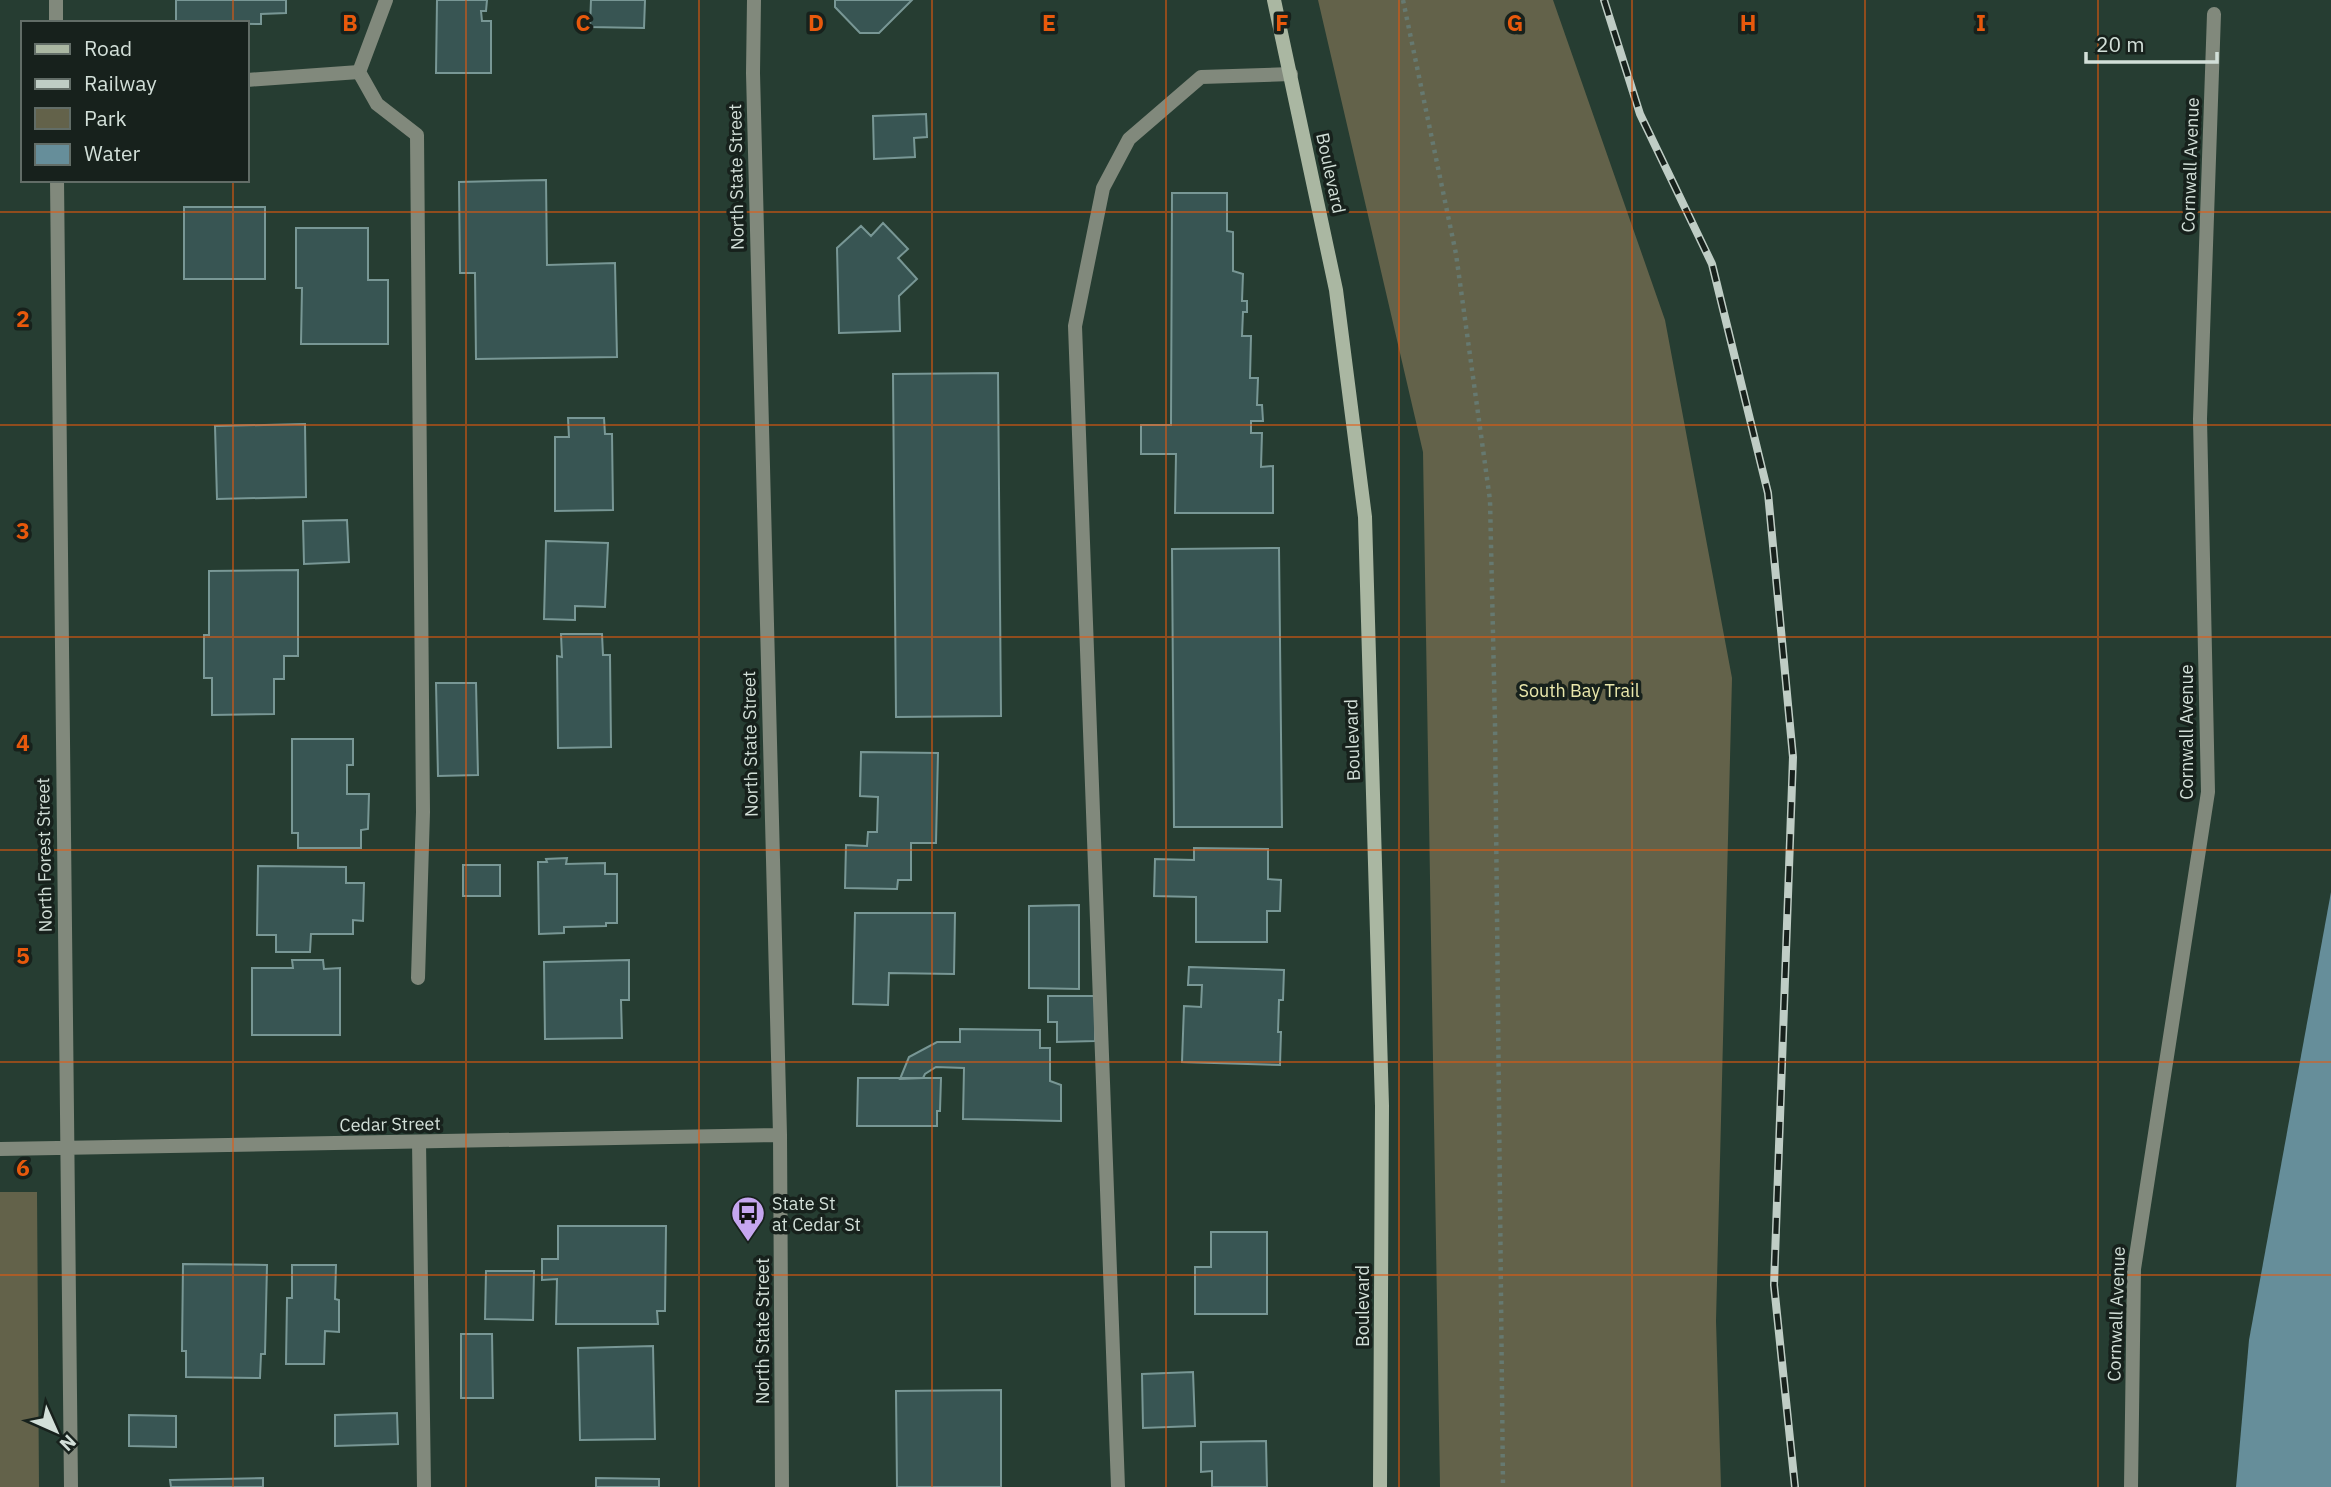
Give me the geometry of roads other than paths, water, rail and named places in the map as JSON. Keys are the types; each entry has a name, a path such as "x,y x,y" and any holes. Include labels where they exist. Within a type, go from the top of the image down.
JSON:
{"main road":[{"name":"Boulevard","path":"1274,0 1336,289 1364,517 1382,1106 1380,1487"}],"street":[{"path":"56,0 56,21"},
{"path":"386,0 359,72 377,104 417,135 423,812 418,978"},
{"name":"North State Street","path":"754,0 753,73 780,1135 782,1487"},
{"name":"Cornwall Avenue","path":"2131,1487 2134,1269 2208,792 2200,419 2214,15"},
{"path":"248,80 359,72"},
{"path":"1118,1487 1075,326 1103,188 1129,139 1201,77 1291,74"},
{"name":"North Forest Street","path":"57,182 71,1487"},
{"name":"Cedar Street","path":"0,1149 780,1135"},
{"path":"419,1142 424,1487"}],"water":[{"path":"2331,892 2331,1487 2236,1487 2249,1340"}],"railway":[{"path":"1604,0 1640,114 1712,264 1768,493 1793,757 1774,1285 1795,1487"}],"place":[{"name":"State St at Cedar St","path":"748,1243"}],"park label":[{"name":"South Bay Trail","path":"1579,690"}]}
